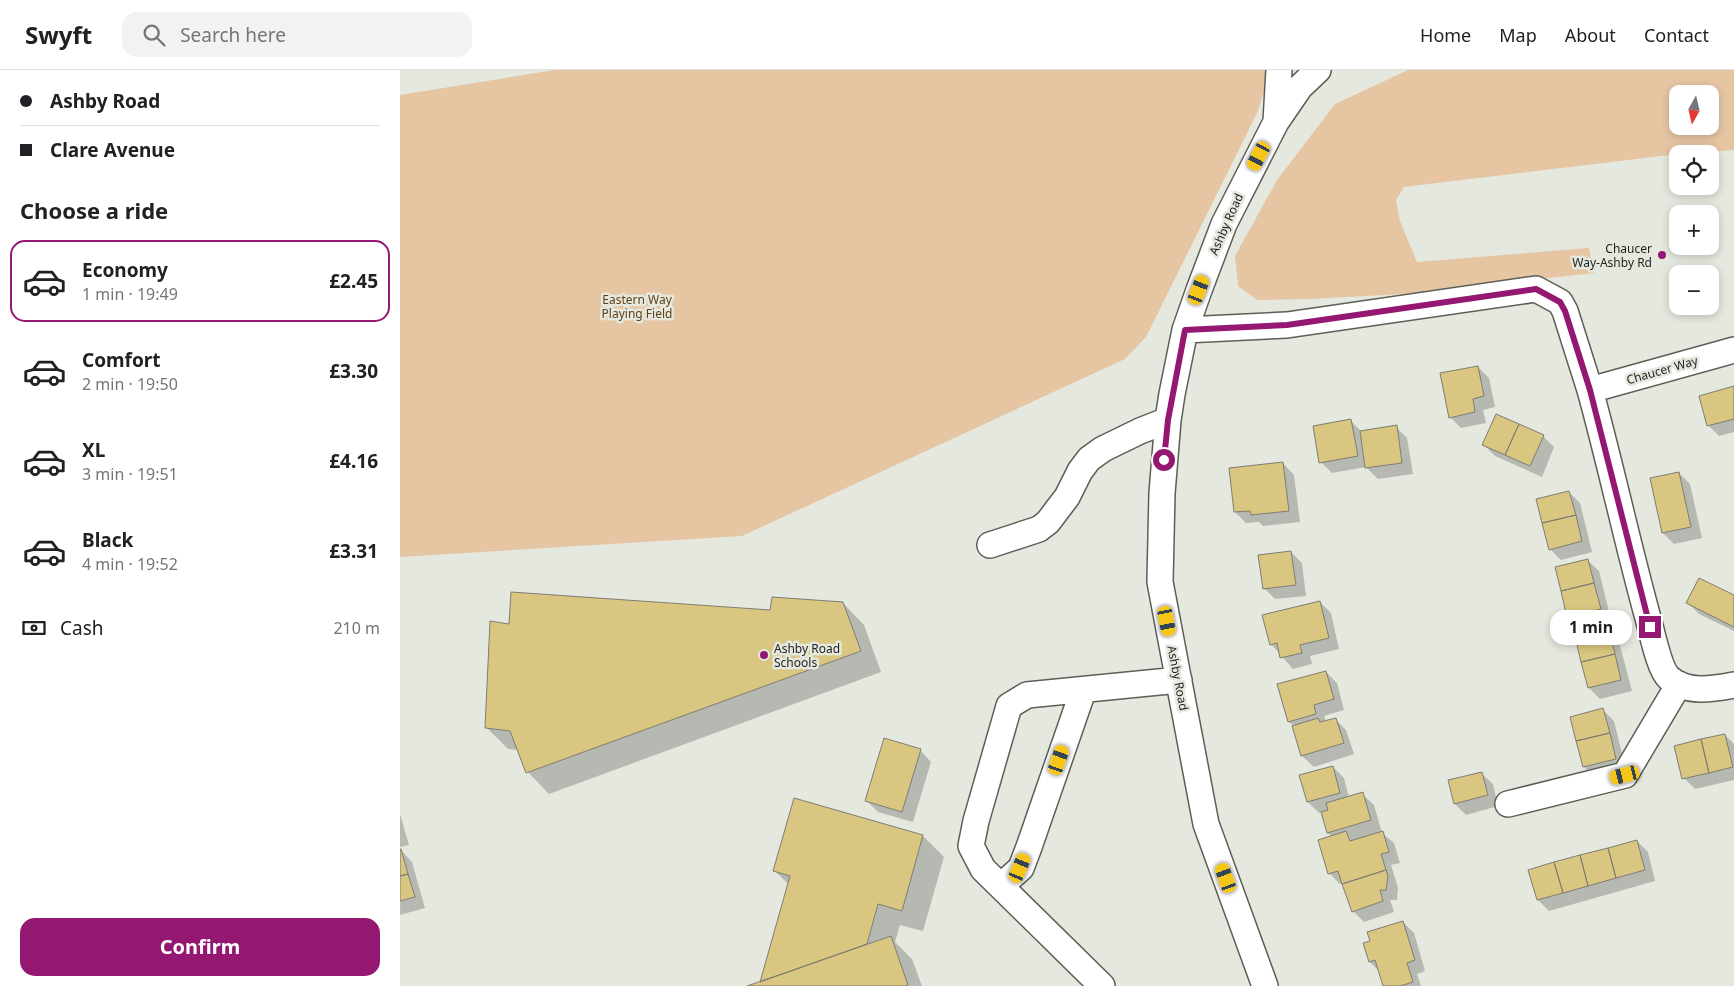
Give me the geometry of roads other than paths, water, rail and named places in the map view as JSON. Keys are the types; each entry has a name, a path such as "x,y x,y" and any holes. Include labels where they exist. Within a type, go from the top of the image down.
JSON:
{"street":[{"name":"Ashby Road","path":"1276,122 1279,70"},
{"name":"Ashby Road","path":"1265,986 1206,824 1160,582 1162,493 1168,420 1185,330 1224,224 1276,122 1300,87 1318,70"},
{"path":"1185,330 1287,325 1536,289 1560,302 1565,311 1590,390 1632,560 1660,660 1668,677 1679,684 1697,690 1716,689 1734,685"},
{"name":"Chaucer Way","path":"1590,390 1734,350"},
{"path":"990,545 1039,529 1048,522 1067,497 1080,471 1089,459 1104,449 1140,431 1168,420"},
{"path":"1102,986 983,869 970,846 976,821 1009,706 1027,695 1179,680"},
{"path":"1508,804 1625,775 1679,684"},
{"path":"1001,886 1020,868 1029,847 1082,691"}],"place":[{"name":"Chaucer Way-Ashby Rd","path":"1662,255"},
{"name":"Ashby Road Schools","path":"764,655"}],"park label":[{"name":"Eastern Way Playing Field","path":"637,306"}]}
